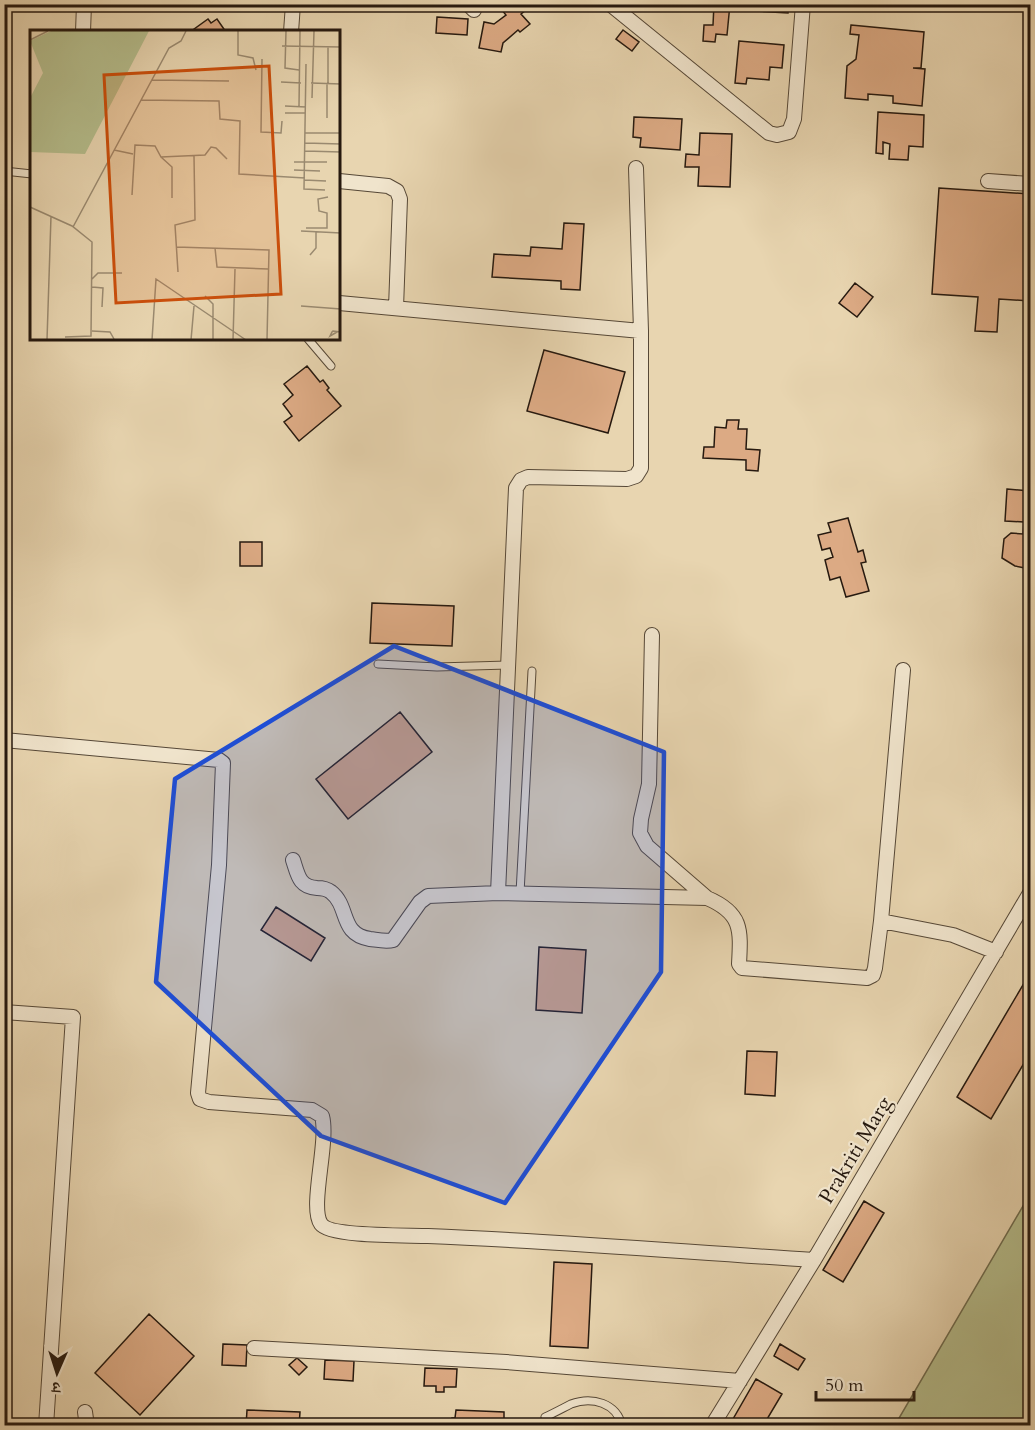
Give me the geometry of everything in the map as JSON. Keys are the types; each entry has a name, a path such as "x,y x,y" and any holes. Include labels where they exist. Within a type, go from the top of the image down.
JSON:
{"street":[{"path":"83,30 84,4"},
{"path":"291,30 293,4"},
{"path":"610,4 769,133 777,135 789,132 794,119 803,4"},
{"path":"498,892 516,488 521,480 528,477 627,479 633,478 641,468 641,331 636,168"},
{"path":"340,181 388,186 397,191 400,199 396,308"},
{"path":"988,181 1030,184"},
{"path":"340,303 641,331"},
{"path":"652,635 650,777 640,833 647,846 707,898 719,903 730,912 737,921 740,929 739,964 742,968 867,978 873,975 881,921 903,670"},
{"path":"4,740 219,760 223,763 219,866 198,1093 200,1099 209,1102 312,1110 322,1116 323,1155 317,1204 318,1216 323,1226 332,1231 350,1233 459,1237 814,1260"},
{"path":"293,860 299,880 305,886 331,892 351,931 365,938 393,940 420,902 428,896 498,892 707,898"},
{"name":"Prakriti Marg","path":"712,1425 814,1260 1030,893"},
{"path":"881,921 953,935 996,952"},
{"path":"4,1012 73,1017 46,1425"},
{"path":"254,1348 506,1362 740,1381"}],"lane":[{"path":"4,171 30,174"},
{"path":"309,340 331,366"},
{"path":"378,664 436,667 508,665"},
{"path":"520,893 532,671"},
{"path":"545,1417 571,1404 594,1401 610,1406 619,1415 622,1425"}],"highlighted area":[{"path":"394,646 664,752 661,972 505,1203 321,1136 156,982 175,779"}],"green space":[{"path":"1030,1194 1030,1425 895,1425"}],"building":[{"path":"497,4 522,4 526,10 521,14 530,24 520,32 518,30 503,43 501,52 479,48 484,22 494,24 506,15"},
{"path":"714,4 730,4 727,35 716,34 715,42 703,41 704,25 713,25"},
{"path":"737,4 789,4 788,13 737,10"},
{"path":"437,17 468,19 467,35 436,33"},
{"path":"208,19 211,23 217,19 225,30 193,30"},
{"path":"851,25 924,32 921,68 913,68 925,69 922,106 893,103 893,96 868,94 868,100 845,98 847,66 856,59 859,35 850,34"},
{"path":"623,30 639,42 632,51 616,39"},
{"path":"739,41 784,45 782,68 770,67 769,80 747,78 746,84 735,83"},
{"path":"878,112 924,115 923,147 909,146 908,160 889,159 890,144 883,142 883,154 876,153"},
{"path":"634,117 682,119 680,150 640,147 641,138 633,137"},
{"path":"700,133 732,134 730,187 698,186 699,167 685,167 686,154 699,155"},
{"path":"939,188 1030,194 1030,301 999,299 997,332 975,331 978,297 932,294"},
{"path":"564,223 584,224 580,290 561,289 561,281 492,277 494,254 530,256 531,247 562,249"},
{"path":"855,283 873,297 857,317 839,303"},
{"path":"544,350 625,372 608,433 527,411"},
{"path":"307,366 320,382 323,380 329,388 327,390 341,406 299,441 284,422 292,416 283,404 293,395 284,384"},
{"path":"727,420 739,420 738,429 747,429 746,449 760,450 758,471 746,470 746,460 703,458 704,447 714,447 715,427 726,428"},
{"path":"1007,489 1030,491 1030,569 1015,566 1002,558 1004,539 1011,533 1023,534 1024,522 1005,521"},
{"path":"848,518 858,552 863,550 866,562 861,563 869,591 846,597 840,577 830,580 825,560 833,557 830,548 822,550 818,535 831,532 828,523"},
{"path":"240,542 262,542 262,566 240,566"},
{"path":"372,603 454,606 452,646 370,643"},
{"path":"400,712 432,752 348,819 316,779"},
{"path":"276,907 325,938 311,961 261,930"},
{"path":"539,947 586,950 582,1013 536,1010"},
{"path":"1030,973 1030,1053 991,1119 957,1097"},
{"path":"747,1051 777,1052 775,1096 745,1094"},
{"path":"864,1201 884,1213 843,1282 823,1270"},
{"path":"554,1262 592,1264 588,1348 550,1346"},
{"path":"149,1314 194,1356 140,1415 95,1373"},
{"path":"223,1344 247,1345 246,1366 222,1365"},
{"path":"780,1344 805,1359 798,1370 774,1356"},
{"path":"297,1358 307,1367 299,1375 289,1365"},
{"path":"325,1360 354,1361 353,1381 324,1379"},
{"path":"425,1368 457,1369 456,1387 444,1387 444,1392 436,1392 436,1386 424,1386"},
{"path":"756,1379 782,1394 763,1426 729,1426"},
{"path":"247,1410 300,1412 299,1426 246,1426"},
{"path":"456,1410 504,1412 504,1420 527,1421 526,1426 452,1426 452,1418 455,1418"}]}
